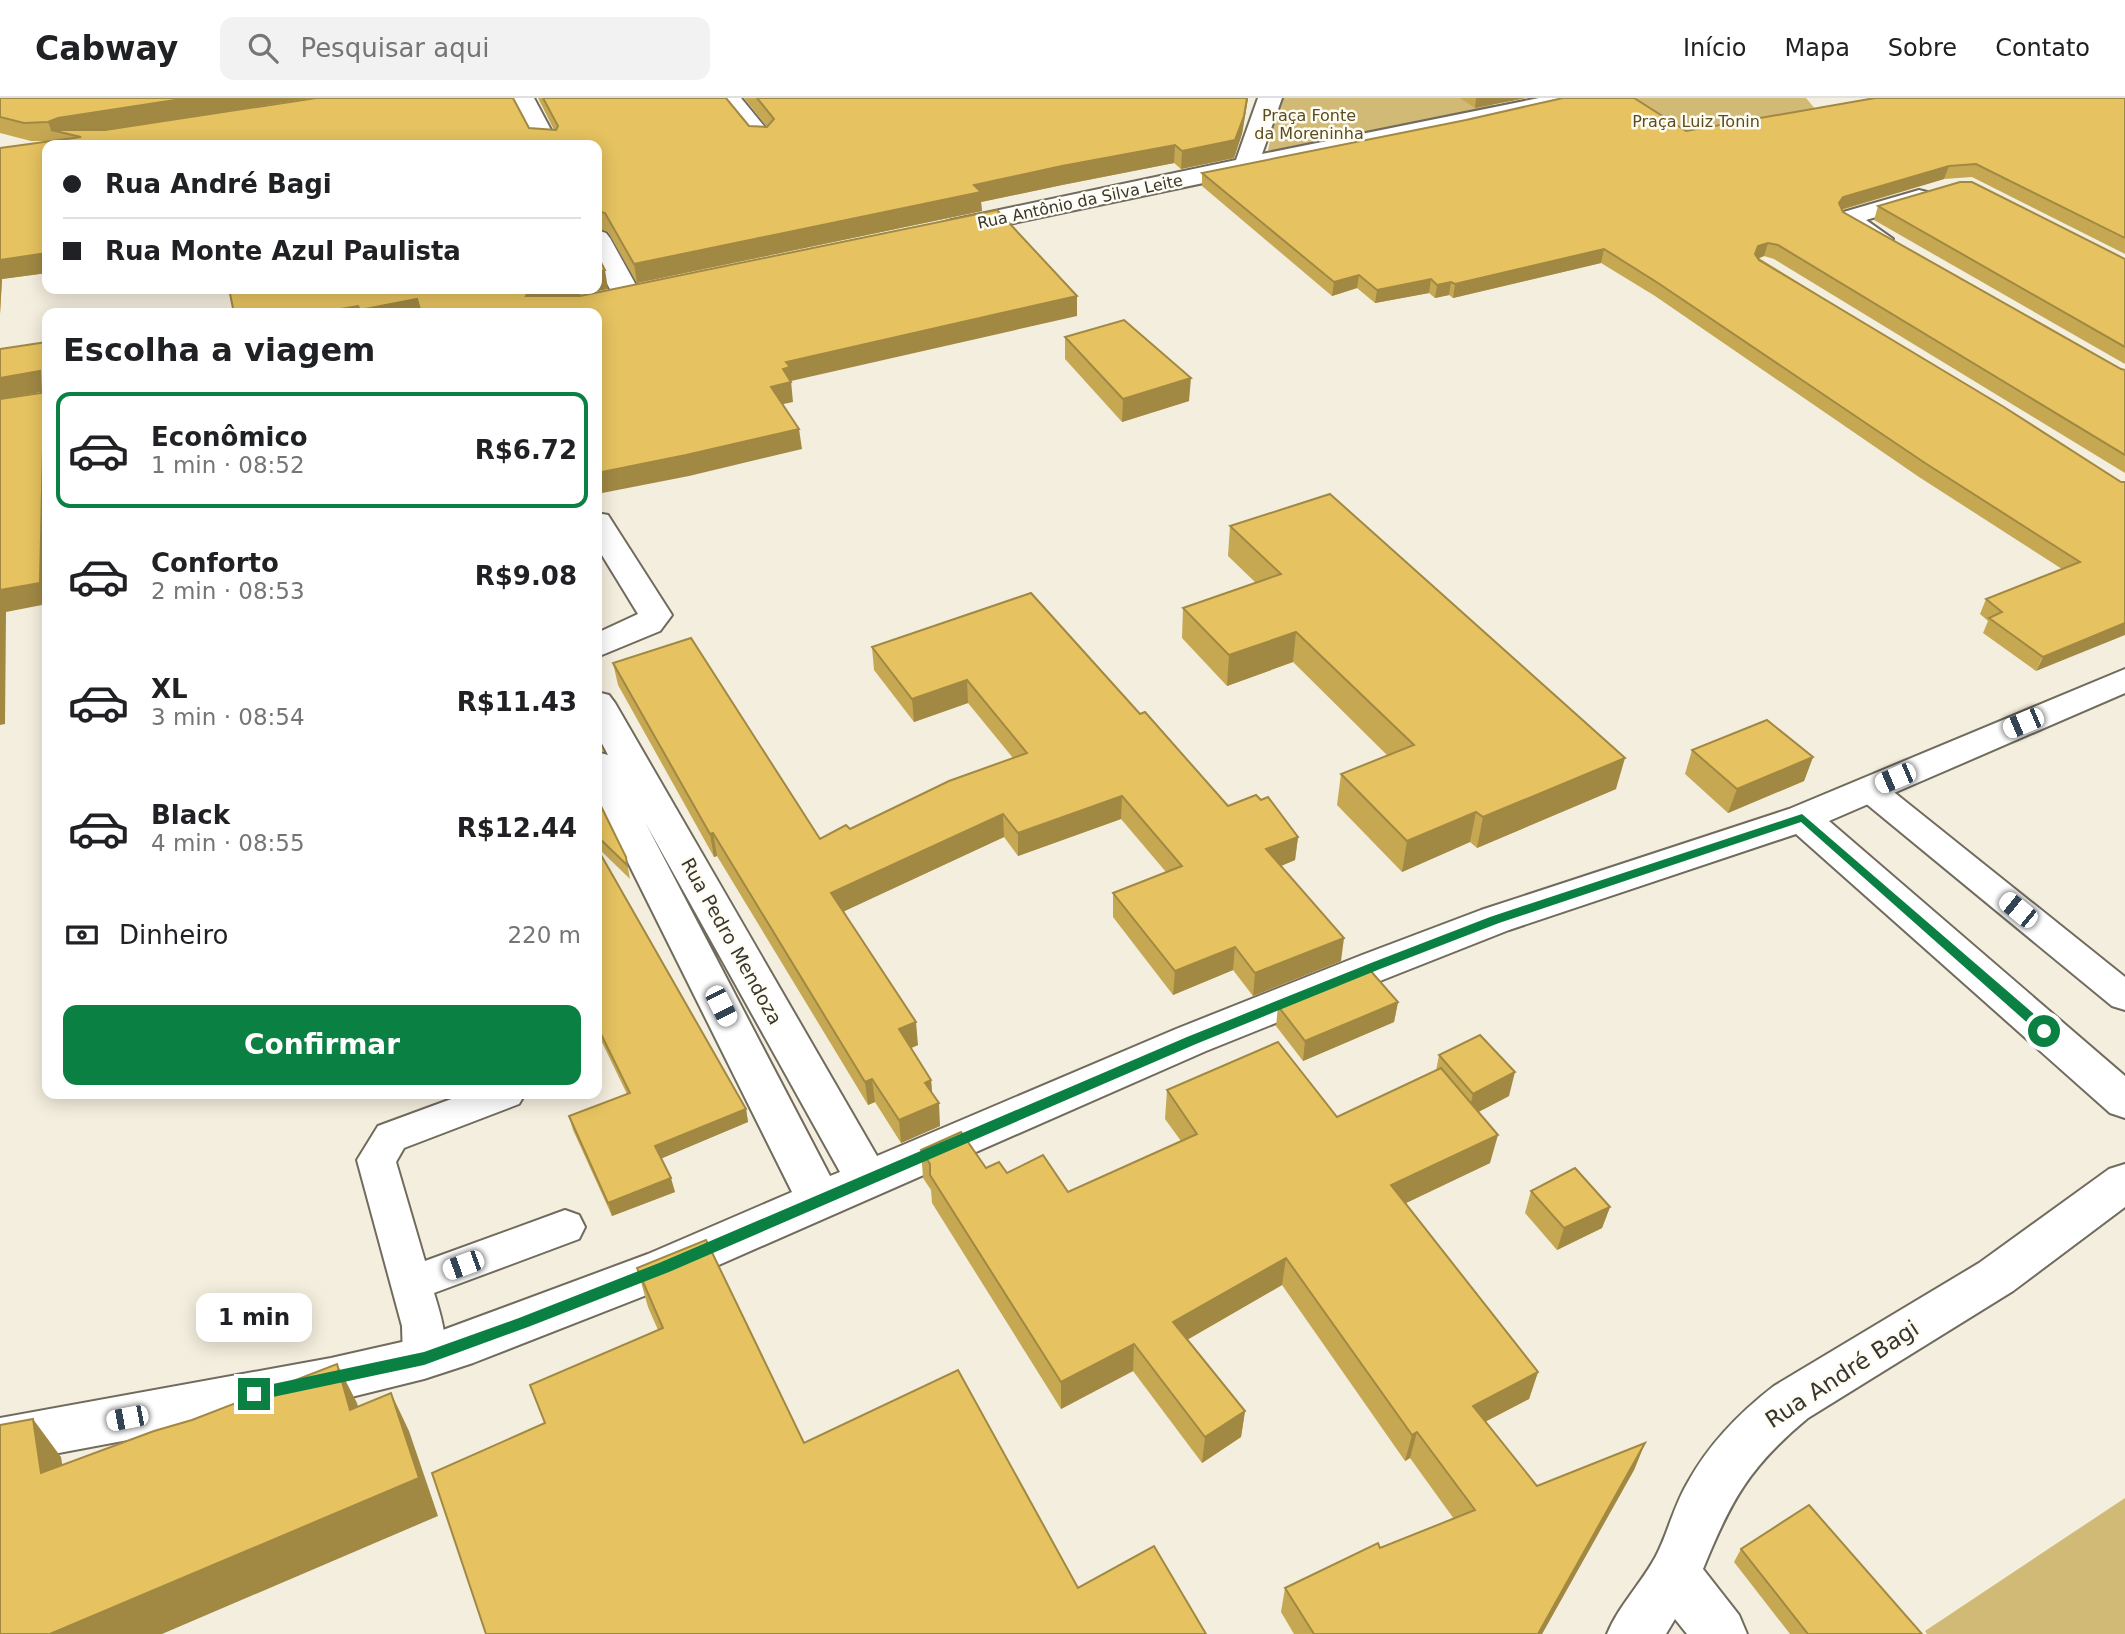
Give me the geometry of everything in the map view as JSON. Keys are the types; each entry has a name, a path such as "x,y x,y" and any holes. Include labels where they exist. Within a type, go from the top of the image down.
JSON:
{"street":[{"path":"522,98 544,140"},
{"path":"729,98 761,137"},
{"path":"1246,166 1270,98"},
{"path":"1489,98 1526,108"},
{"name":"Rua Antônio da Silva Leite","path":"924,234 1574,98"},
{"path":"602,254 616,299 655,290"},
{"path":"602,530 655,615 648,624 602,644"},
{"path":"0,1441 331,1380 424,1358 574,1304 820,1202 1191,1040 1387,961 1494,920 1802,818 2125,680"},
{"name":"Rua Pedro Mendoza","path":"602,712 867,1180"},
{"name":"Rua Pedro Mendoza","path":"602,774 820,1202"},
{"path":"1802,818 2125,1101"},
{"name":"Rua André Bagi","path":"1634,1634 1674,1575 1705,1500 1728,1464 1760,1427 1791,1402 1996,1277 2125,1182"},
{"path":"1674,1575 1720,1634"}],"lane":[{"path":"1897,248 1848,219 1941,191"},
{"path":"1870,789 2125,997"},
{"path":"424,1358 423,1326 376,1160 391,1137 493,1099"},
{"path":"411,1284 565,1227"}],"green space":[{"name":"Praça Fonte da Moreninha","path":"1280,98 1469,98 1510,109 1266,159"},
{"name":"Praça Luiz Tonin","path":"1620,98 1806,98 1822,117 1691,145"},
{"path":"2125,1498 2125,1634 1927,1634 1925,1631"}],"building":[{"path":"0,98 188,98 58,118 48,122 24,123 0,117"},
{"path":"316,98 513,98 529,128 556,130 558,126 543,98 726,98 749,126 767,127 774,119 757,98 1247,98 1235,140 1182,151 1175,145 1062,166 974,185 981,192 634,264 605,213 602,212 602,140 59,140 81,137 51,130 105,130"},
{"path":"1563,98 1634,98 1686,131 1875,98 2125,98 2125,238 1976,164 1949,166 1843,197 1839,203 1843,212 2125,370 2125,455 1778,245 1768,243 1758,246 1755,254 1759,260 2125,482 2125,623 2043,657 1989,618 2002,612 1986,599 2080,562 1925,463 1604,249 1455,284 1451,282 1437,285 1431,279 1377,290 1359,275 1334,282 1202,173"},
{"path":"42,142 42,254 0,260 0,148"},
{"path":"1960,182 1972,182 2125,259 2125,347 1878,206"},
{"path":"997,210 1077,296 786,362 790,367 783,369 791,382 771,387 799,429 602,472 602,308 420,308 417,299 370,308 233,308 230,294 580,296 602,294 602,291"},
{"path":"1124,320 1191,378 1123,399 1065,337"},
{"path":"42,343 40,583 0,590 0,399 41,393 40,371 0,378 0,349"},
{"path":"1330,494 1625,758 1483,817 1476,812 1407,841 1341,774 1414,745 1296,632 1229,655 1183,608 1281,574 1230,526"},
{"path":"1031,593 1140,714 1145,712 1228,806 1256,795 1261,800 1268,797 1298,837 1266,849 1344,938 1255,973 1235,947 1175,971 1113,893 1182,866 1122,796 1018,833 1003,814 831,893 916,1022 899,1029 931,1080 925,1083 939,1103 899,1120 872,1079 865,1082 713,833 710,834 613,663 691,638 820,839 846,825 850,829 949,781 1027,753 967,680 912,699 872,647"},
{"path":"1767,720 1813,757 1737,789 1692,750"},
{"path":"602,808 626,857 627,865 602,841"},
{"path":"602,857 746,1109 655,1146 671,1178 608,1203 569,1116 630,1093 602,1036"},
{"path":"1369,969 1398,1002 1305,1041 1278,1006"},
{"path":"1480,1035 1515,1072 1473,1094 1439,1055"},
{"path":"1278,1042 1337,1117 1441,1068 1498,1135 1391,1185 1538,1372 1473,1406 1537,1486 1645,1443 1538,1634 1314,1634 1285,1588 1378,1543 1380,1548 1475,1510 1417,1432 1412,1435 1286,1258 1173,1322 1245,1411 1205,1437 1134,1344 1061,1382 930,1175 930,1164 921,1150 961,1132 986,1168 999,1162 1007,1173 1043,1155 1068,1192 1197,1134 1167,1090"},
{"path":"1575,1168 1610,1207 1564,1228 1531,1191"},
{"path":"706,1240 804,1443 958,1370 1078,1588 1154,1546 1206,1634 486,1634 432,1473 545,1423 530,1385 663,1328 637,1268"},
{"path":"337,1364 350,1410 391,1393 419,1478 50,1634 0,1634 0,1425 33,1419 41,1473 154,1431 192,1420"},
{"path":"1809,1505 1922,1634 1808,1634 1741,1549"}],"route":[{"path":"254,1394 331,1380 424,1358 472,1342 664,1268 1191,1040 1376,966 1494,920 1802,818 2044,1031"}]}
